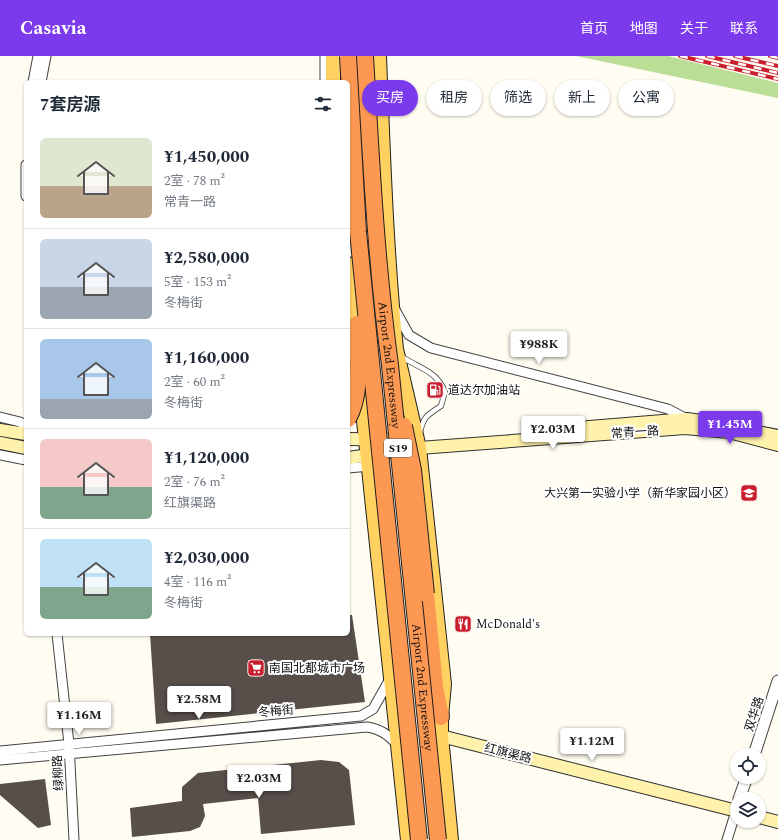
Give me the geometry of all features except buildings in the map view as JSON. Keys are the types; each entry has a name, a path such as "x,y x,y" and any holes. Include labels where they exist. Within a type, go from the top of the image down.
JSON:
{"highway":[{"name":"Airport 2nd Expressway","path":"348,56 349,80"},
{"name":"Airport 2nd Expressway","path":"365,56 375,232 380,291 390,365 438,840"},
{"name":"Airport 2nd Expressway","path":"350,91 358,232 419,840"},
{"path":"350,414 356,397 358,374 358,232"},
{"path":"390,365 411,456 435,687 441,717"}],"main road":[{"path":"333,56 333,80"},
{"path":"379,56 388,261 396,349 419,444 444,684 441,736 451,840"},
{"path":"350,291 408,840"},
{"name":"常青一路","path":"419,444 687,419 778,436"},
{"path":"0,430 24,426"},
{"name":"常青一路","path":"419,444 685,428 729,432 778,445"},
{"path":"350,439 419,444"},
{"path":"0,443 24,448"},
{"path":"350,458 369,460 419,444"},
{"name":"红旗渠路","path":"396,724 730,805"},
{"path":"766,819 778,822"}],"street":[{"path":"33,80 38,56"},
{"path":"41,80 46,56"},
{"path":"325,56 325,80"},
{"name":"常青一路","path":"392,304 409,335 431,348 668,409 687,419"},
{"path":"0,417 15,420 24,425"},
{"path":"0,455 24,460"},
{"path":"350,467 369,460"},
{"name":"绿柳路","path":"57,636 69,744 68,754 74,840"},
{"name":"冬梅街","path":"0,751 361,716 373,709 391,678"},
{"name":"双华路","path":"756,748 778,680"},
{"name":"冬梅街","path":"0,760 367,727 376,728 386,734 398,745"},
{"path":"727,840 731,828"}],"lane":[{"path":"396,349 402,357 426,368 440,380 445,392 442,406 427,414 423,421 419,444"}],"green space":[{"path":"576,56 668,56 778,83 778,98"}],"railway":[{"path":"680,56 778,79"},
{"path":"707,56 778,73"},
{"path":"735,56 778,66"},
{"path":"770,56 778,58"}],"place":[{"name":"道达尔加油站","path":"435,390"},
{"name":"大兴第一实验小学（新华家园小区）","path":"749,493"},
{"name":"McDonald's","path":"463,624"},
{"name":"南国北都城市广场","path":"256,668"}]}
